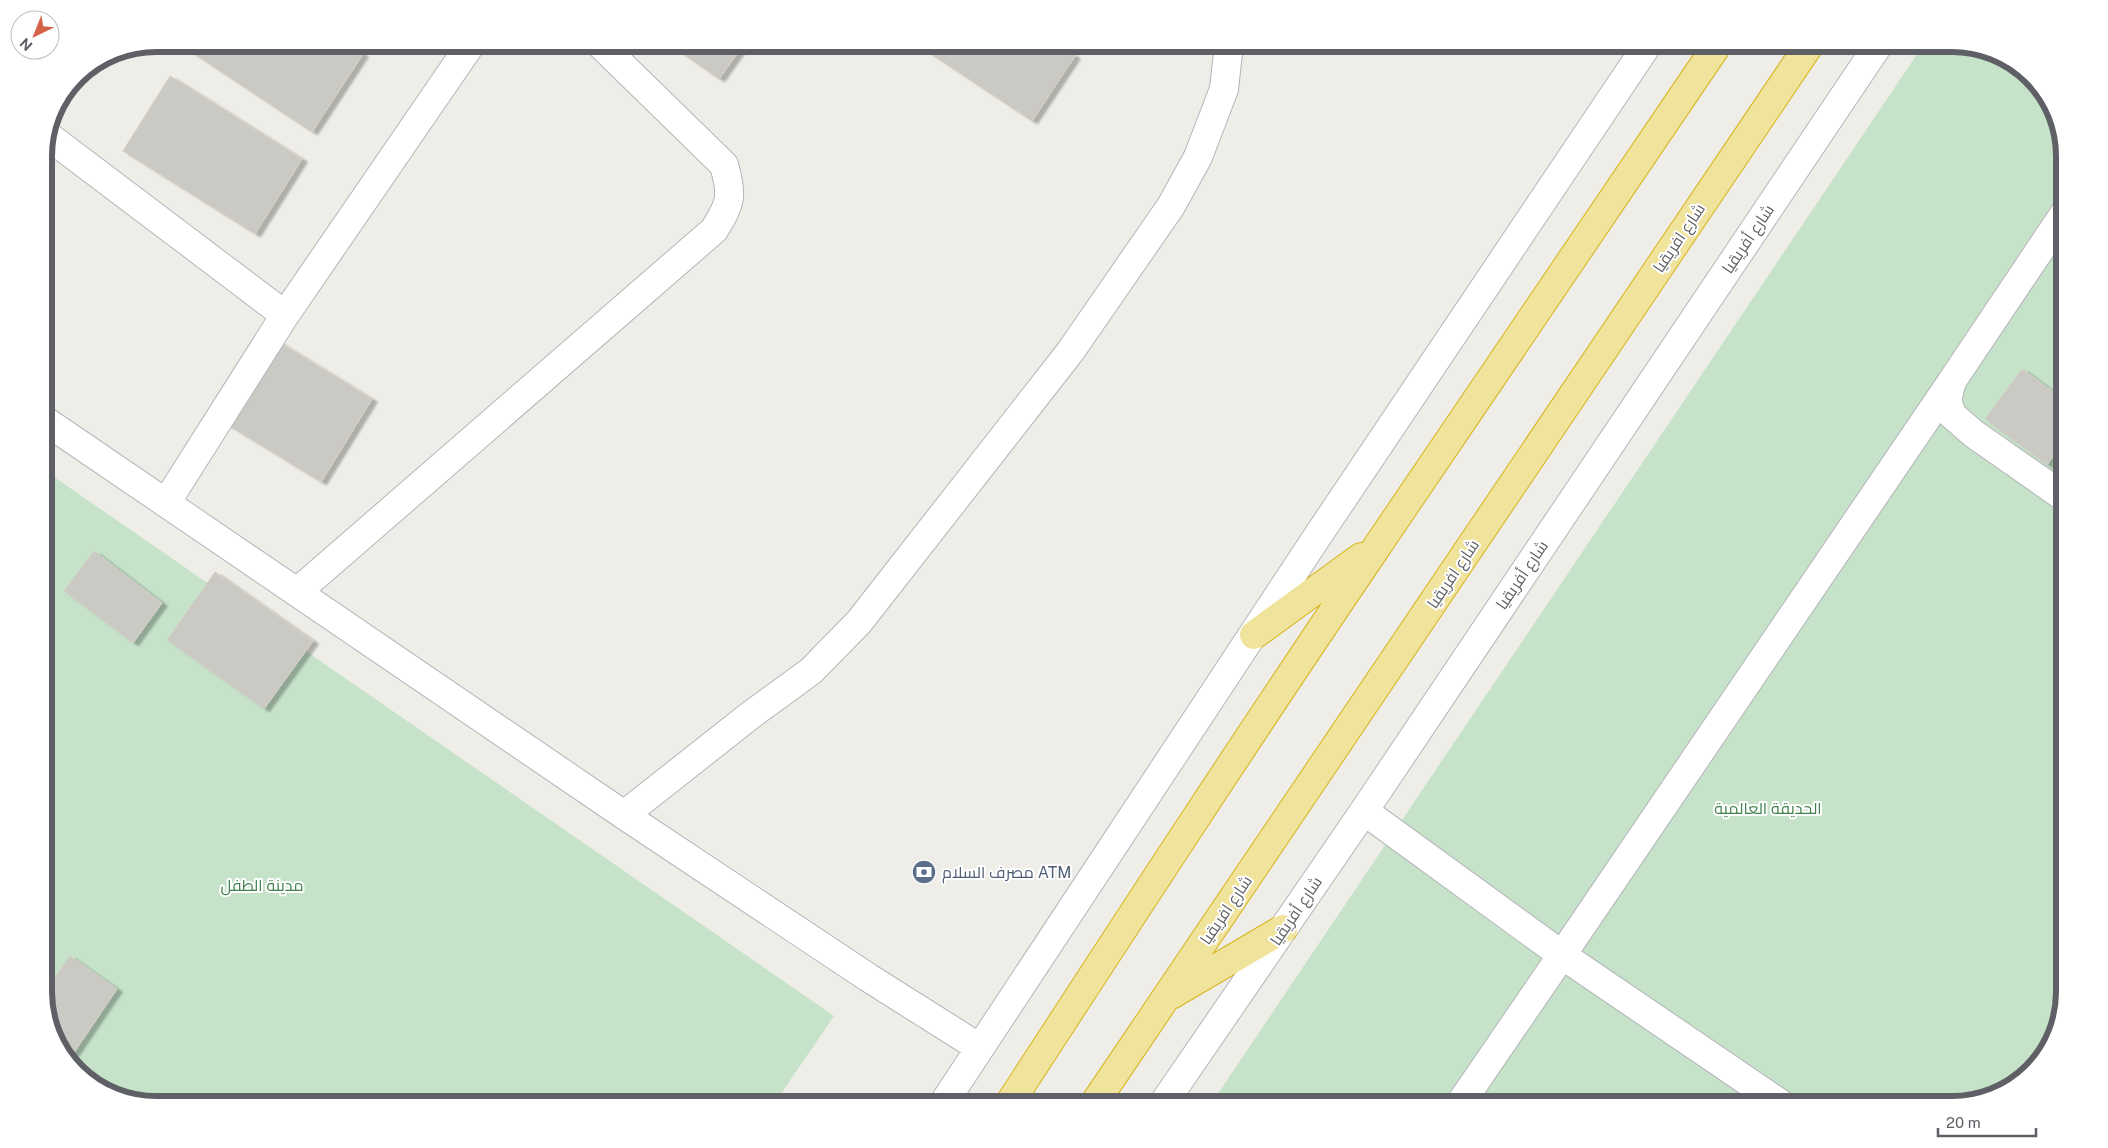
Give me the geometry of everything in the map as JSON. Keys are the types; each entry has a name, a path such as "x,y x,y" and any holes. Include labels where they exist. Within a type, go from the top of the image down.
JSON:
{"highway":[{"path":"1014,1096 1181,839 1377,546 1713,52"},
{"name":"شارع افريقيا","path":"1099,1096 1805,52"},
{"path":"1254,636 1377,546"},
{"path":"1166,999 1284,929"}],"street":[{"path":"166,503 285,315 466,52"},
{"path":"297,592 714,230 728,209 731,188 724,166 608,52"},
{"path":"624,815 752,714 811,672 872,607 1070,352 1171,206 1198,157 1224,89 1228,52"},
{"path":"948,1096 1254,636 1322,529 1643,52"},
{"name":"شارع أفريقيا","path":"1169,1096 1364,811 1874,52"},
{"path":"54,141 285,315"},
{"path":"1465,1096 2055,227"},
{"path":"1952,381 1947,400 1952,415 1974,434 2055,491"},
{"path":"53,426 624,815 860,973 980,1048"},
{"path":"1364,811 1562,955 1769,1096"}],"green space":[{"name":"الحديقة العالمية","path":"1919,52 1965,53 1985,58 1997,63 2020,78 2030,88 2045,111 2050,123 2055,150 2056,991 2050,1025 2034,1055 2015,1074 1991,1088 1965,1095 1951,1096 1216,1096"},
{"name":"مدينة الطفل","path":"53,476 834,1016 779,1096 157,1096 123,1090 99,1078 78,1060 63,1037 58,1025 53,998"}],"building":[{"path":"191,52 360,52 363,54 312,132"},
{"path":"680,52 738,52 719,79"},
{"path":"928,52 1069,52 1075,56 1032,121"},
{"path":"170,76 302,159 255,234 123,151"},
{"path":"274,339 372,399 321,482 223,422"},
{"path":"2022,369 2055,394 2055,453 2047,465 1985,419"},
{"path":"94,551 162,603 133,643 64,591"},
{"path":"215,572 313,641 264,709 167,640"},
{"path":"70,956 117,989 73,1054 58,1025 53,998 53,980"}],"place":[{"name":"مصرف السلام ATM","path":"924,872"}]}
